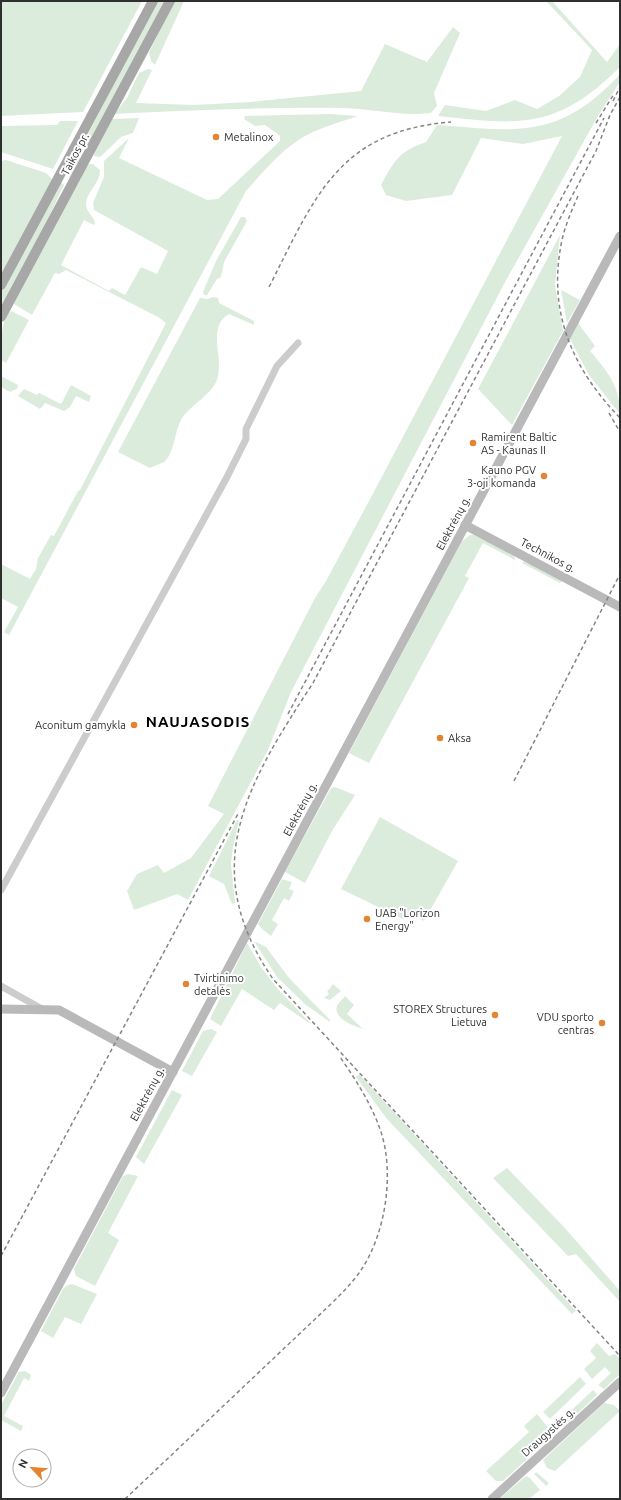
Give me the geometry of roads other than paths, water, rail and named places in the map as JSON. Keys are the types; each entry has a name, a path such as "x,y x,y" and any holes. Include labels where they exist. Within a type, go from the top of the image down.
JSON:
{"main road":[{"name":"Taikos pr.","path":"1,285 153,1"},
{"name":"Taikos pr.","path":"1,317 170,1"},
{"path":"77,143 80,152 87,156"},
{"path":"59,176 67,181 70,188"}],"street":[{"name":"Elektrėnų g.","path":"1,1393 617,246 620,236"},
{"path":"1,890 227,477 246,439 246,429 277,366 298,343"},
{"name":"Technikos g.","path":"466,525 620,607"},
{"path":"1,986 42,1008"},
{"path":"1,1009 42,1008 62,1012 173,1072"},
{"name":"Draugystės g.","path":"492,1499 620,1382"}],"railway":[{"path":"613,101 620,87"},
{"path":"596,123 614,94"},
{"path":"620,97 610,115 596,151 313,683 268,756 251,792 239,827 234,863 237,900 250,938 273,979 620,1356"},
{"path":"288,714 604,118"},
{"path":"269,287 301,225 317,198 335,174 356,154 381,139 413,128 451,122"},
{"path":"578,196 570,214 561,245 558,270 558,294 562,317 568,339 577,360 603,399 620,418"},
{"path":"609,413 620,432"},
{"path":"514,781 620,574"},
{"path":"1,1256 239,812"},
{"path":"125,1499 332,1303 356,1277 368,1258 381,1224 385,1205 387,1186 385,1149 381,1132 373,1112 358,1084 340,1057"}],"place":[{"name":"Metalinox","path":"216,137"},
{"name":"Ramirent Baltic AS - Kaunas II","path":"473,443"},
{"name":"Kauno PGV 3-oji komanda","path":"544,476"},
{"name":"Aconitum gamykla","path":"134,725"},
{"name":"Aksa","path":"440,738"},
{"name":"UAB \"Lorizon Energy\"","path":"367,919"},
{"name":"Tvirtinimo detalės","path":"186,984"},
{"name":"STOREX Structures Lietuva","path":"495,1015"},
{"name":"VDU sporto centras","path":"602,1023"}],"district":[{"name":"NAUJASODIS","path":"198,722"}]}
